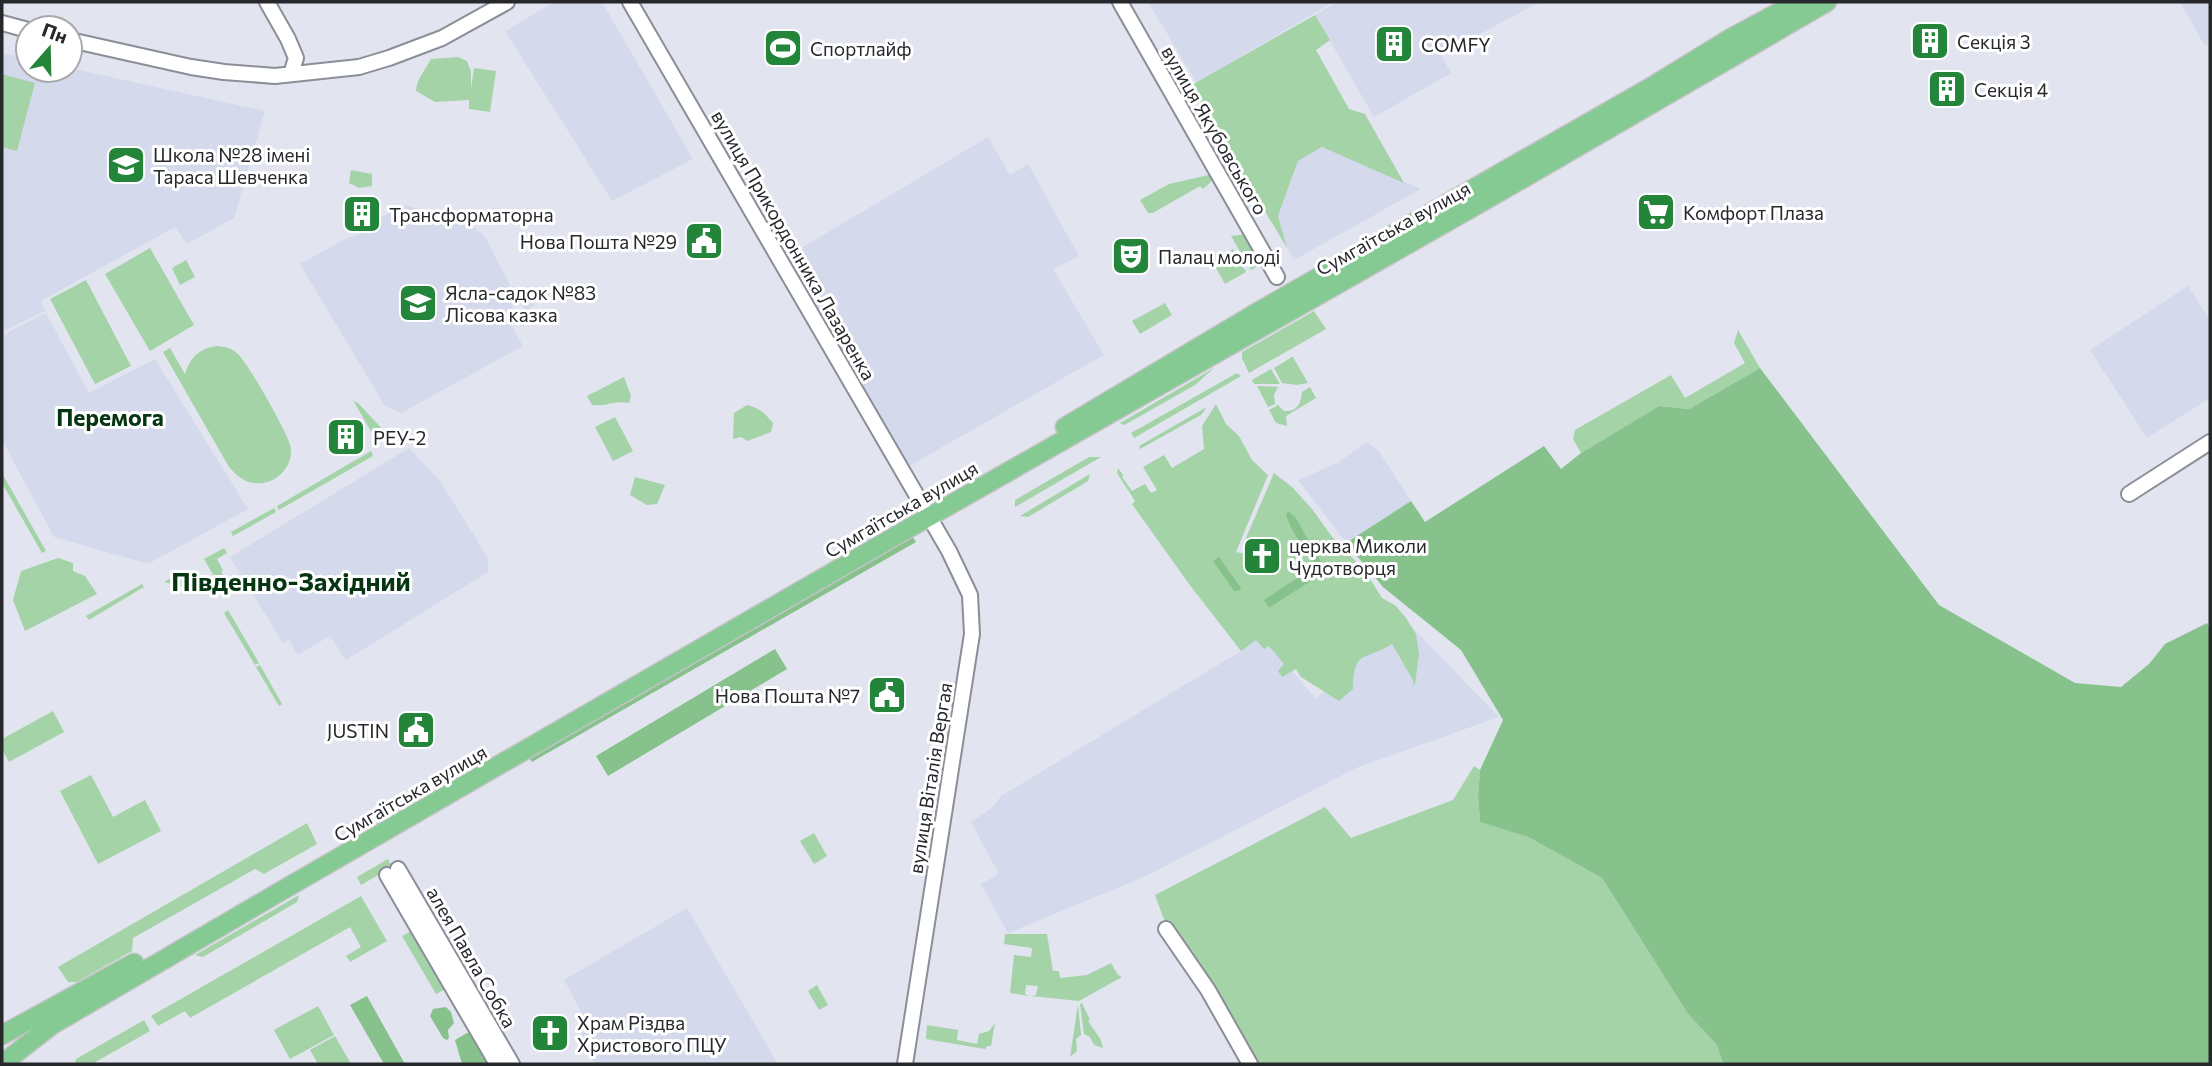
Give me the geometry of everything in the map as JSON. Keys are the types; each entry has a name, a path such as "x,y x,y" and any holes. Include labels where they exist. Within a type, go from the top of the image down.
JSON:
{"main road":[{"name":"Сумгаїтська вулиця","path":"2,1064 52,1025 1731,38 1798,2"},
{"name":"Сумгаїтська вулиця","path":"2,1035 121,971 927,512 1229,348 1827,2"}],"street":[{"path":"267,2 296,58 291,74"},
{"path":"84,43 208,71 255,76 291,74 359,67 389,58 442,38 507,2"},
{"name":"вулиця Прикордонника Лазаренка","path":"630,2 927,512"},
{"name":"вулиця Якубовського","path":"1120,2 1278,277"},
{"path":"2129,494 2210,442"},
{"name":"вулиця Віталія Вергая","path":"905,1064 973,624 967,586 927,512"},
{"name":"алея Павла Собка","path":"497,1064 393,872 512,1064"},
{"path":"1166,929 1208,990 1250,1064"}],"shaded area":[{"path":"554,2 602,2 693,159 612,201 505,31"},
{"path":"1148,2 1333,2 1197,83"},
{"path":"1337,2 1540,2 1441,55 1451,73 1374,117 1315,15"},
{"path":"2180,2 2210,2 2210,43 2205,46"},
{"name":"Школа №28 імені Тараса Шевченка","path":"2,53 14,56 14,84 84,84 84,71 265,111 234,218 187,244 175,227 41,301 45,311 2,332"},
{"path":"988,137 1010,175 1028,164 1079,256 1053,269 1104,355 909,466 786,257"},
{"path":"1322,147 1421,189 1294,260 1287,248 1278,216 1298,161"},
{"name":"Ясла-садок №83 Лісова казка","path":"402,205 467,220 485,237 515,295 509,321 523,346 401,413 385,406 300,264 347,238 358,235 364,228"},
{"path":"2188,286 2210,320 2210,398 2147,438 2090,350"},
{"path":"527,292 535,305 525,311 518,297"},
{"path":"525,311 531,322 521,327 515,317"},
{"path":"46,313 89,393 155,359 248,509 148,564 54,537 2,440 2,335"},
{"path":"1367,442 1378,450 1411,501 1346,543 1298,480 1337,463"},
{"path":"409,448 440,481 488,558 488,572 346,660 330,636 298,655 289,640 283,643 230,557"},
{"path":"1406,621 1499,717 1356,768 1144,877 1008,933 981,884 999,874 971,822 992,808 1001,796 1241,651 1262,635 1316,699"},
{"path":"687,908 778,1064 595,1064 579,1041 586,1021 564,980"}],"green space":[{"path":"1315,15 1330,40 1316,50 1349,109 1365,114 1404,183 1322,147 1298,161 1278,216 1287,248 1190,86"},
{"path":"458,57 467,61 471,72 471,89 474,68 496,71 490,112 469,109 469,100 435,102 416,91 419,79 431,59"},
{"path":"2,74 14,77 14,84 35,84 17,151 2,147"},
{"path":"351,170 372,174 372,186 359,188 349,183"},
{"path":"1213,174 1215,178 1203,189 1200,186 1153,213 1148,213 1140,200 1169,184"},
{"path":"1247,234 1263,263 1251,270 1231,236"},
{"path":"150,248 194,325 150,351 105,274"},
{"path":"1233,249 1246,272 1225,284 1212,261"},
{"path":"186,260 195,277 180,285 172,268"},
{"path":"86,280 131,366 95,384 50,299"},
{"path":"1165,303 1172,315 1140,334 1132,321"},
{"path":"1314,311 1326,329 1249,373 1242,352"},
{"path":"1738,330 1760,368 1689,409 1659,406 1581,453 1573,439 1575,430 1671,375 1685,398 1745,363 1734,343"},
{"path":"217,346 232,350 242,359 289,441 291,457 288,465 278,477 270,481 246,481 229,467 163,352 170,348 185,374 196,354"},
{"path":"1293,357 1308,383 1282,383 1274,368"},
{"path":"1214,368 1195,385 1128,423 1120,423"},
{"path":"1760,368 1939,605 2075,683 2121,687 2149,664 2165,644 2207,623 2210,628 2210,1064 1723,1064 1717,1045 1688,1014 1602,878 1528,837 1480,822 1480,770 1503,720 1461,650 1383,587 1346,543 1411,501 1425,522 1544,446 1561,469 1581,453 1659,406 1689,409"},
{"path":"1271,369 1280,384 1254,384 1252,380"},
{"path":"1237,373 1241,376 1134,438 1131,433"},
{"path":"624,377 631,396 629,403 592,405 587,396"},
{"path":"1257,386 1278,387 1274,395 1275,404 1268,407"},
{"path":"1310,387 1316,398 1286,416 1287,426 1276,423 1269,410 1278,405 1284,411 1295,409 1302,392"},
{"path":"353,400 359,404 388,435 377,442"},
{"path":"1216,404 1226,424 1239,436 1252,460 1268,475 1236,552 1246,554 1246,561 1256,564 1259,572 1271,572 1277,561 1279,555 1273,544 1252,541 1248,547 1243,545 1274,473 1292,487 1312,509 1333,538 1365,571 1382,598 1396,606 1406,618 1416,634 1419,654 1415,684 1412,686 1414,682 1392,644 1359,662 1353,689 1339,701 1301,677 1296,669 1282,677 1278,671 1284,664 1269,646 1264,649 1256,640 1241,651 1132,504 1135,501 1117,473 1118,468 1132,491 1145,484 1151,493 1157,490 1143,467 1164,455 1172,468 1204,449 1202,426"},
{"path":"747,405 758,409 770,419 773,423 771,432 747,441 741,437 733,439 734,413"},
{"path":"1207,407 1201,415 1140,449 1139,446"},
{"path":"615,417 633,451 613,461 595,427"},
{"path":"371,451 373,456 279,510 277,506"},
{"path":"1089,457 1101,457 1015,507 1015,500"},
{"path":"2,473 46,551 42,553 2,483"},
{"path":"1090,474 1088,481 1028,517 1020,516"},
{"path":"635,477 665,485 657,504 647,505 630,495"},
{"path":"274,508 276,512 233,536 231,532"},
{"path":"1288,511 1296,518 1313,549 1309,552 1292,530 1286,515"},
{"path":"911,534 916,542 532,762 527,754"},
{"path":"224,548 227,553 217,559 223,575 216,580 204,559"},
{"path":"1317,554 1325,569 1323,573 1269,608 1264,600 1317,565 1313,556"},
{"path":"1219,557 1241,588 1239,591 1234,591 1213,561"},
{"path":"58,558 73,563 73,571 85,576 97,594 25,631 13,600 21,571"},
{"path":"184,570 197,591 164,582"},
{"path":"142,584 144,587 89,620 86,616"},
{"path":"228,610 259,663 255,665 224,613"},
{"path":"775,649 787,669 608,776 596,756"},
{"path":"260,665 282,704 279,706 256,667"},
{"path":"53,711 64,732 9,762 2,749 2,739"},
{"path":"1474,766 1480,770 1480,822 1528,837 1602,878 1688,1014 1717,1045 1723,1064 1250,1064 1166,925 1155,895 1325,807 1351,838 1453,800"},
{"path":"91,775 113,817 145,800 161,831 98,864 60,791"},
{"path":"307,823 317,844 264,874 255,869 133,938 132,951 77,982 68,982 58,967"},
{"path":"814,833 827,856 814,864 800,841"},
{"path":"388,859 392,867 361,885 357,877"},
{"path":"299,895 297,902 203,957 195,955"},
{"path":"361,896 387,941 350,962 346,956 361,947 350,927 190,1018 185,1011 158,1026 151,1016"},
{"path":"411,931 415,932 448,988 436,994 402,936"},
{"path":"1005,934 1047,934 1053,971 1059,971 1060,978 1087,975 1111,963 1122,977 1079,1001 1031,996 1036,995 1038,986 1026,985 1025,994 1030,996 1010,993 1014,955 1031,957 1032,948 1004,944"},
{"path":"817,985 828,1005 819,1010 808,991"},
{"path":"367,996 405,1064 384,1064 350,1005"},
{"path":"1082,1003 1090,1020 1088,1021 1101,1040 1103,1048 1094,1045 1090,1037 1084,1034"},
{"path":"1078,1004 1081,1035 1076,1039 1077,1051 1070,1057"},
{"path":"318,1006 334,1035 290,1059 274,1030"},
{"path":"446,1007 451,1012 454,1023 448,1030 447,1040 443,1038 430,1016 433,1009"},
{"path":"144,1020 150,1031 92,1064 75,1064 76,1059"},
{"path":"995,1023 991,1046 985,1049 926,1039 927,1025 958,1030 957,1040 977,1044 979,1034 989,1031"},
{"path":"472,1033 487,1064 462,1064 455,1040"},
{"path":"335,1036 351,1064 318,1064 310,1050"}],"place":[{"name":"Секція 3","path":"1930,41"},
{"name":"COMFY","path":"1394,44"},
{"name":"Спортлайф","path":"783,48"},
{"name":"Секція 4","path":"1947,89"},
{"name":"Школа №28 імені Тараса Шевченка","path":"126,165"},
{"name":"Комфорт Плаза","path":"1656,212"},
{"name":"Трансформаторна","path":"362,214"},
{"name":"Нова Пошта №29","path":"704,241"},
{"name":"Палац молоді","path":"1131,256"},
{"name":"Ясла-садок №83 Лісова казка","path":"418,303"},
{"name":"РЕУ-2","path":"346,437"},
{"name":"церква Миколи Чудотворця","path":"1262,556"},
{"name":"Нова Пошта №7","path":"887,695"},
{"name":"JUSTIN","path":"416,730"},
{"name":"Храм Різдва Христового ПЦУ","path":"550,1033"}],"district":[{"name":"Перемога","path":"110,417"},
{"name":"Південно-Західний","path":"291,580"}]}
